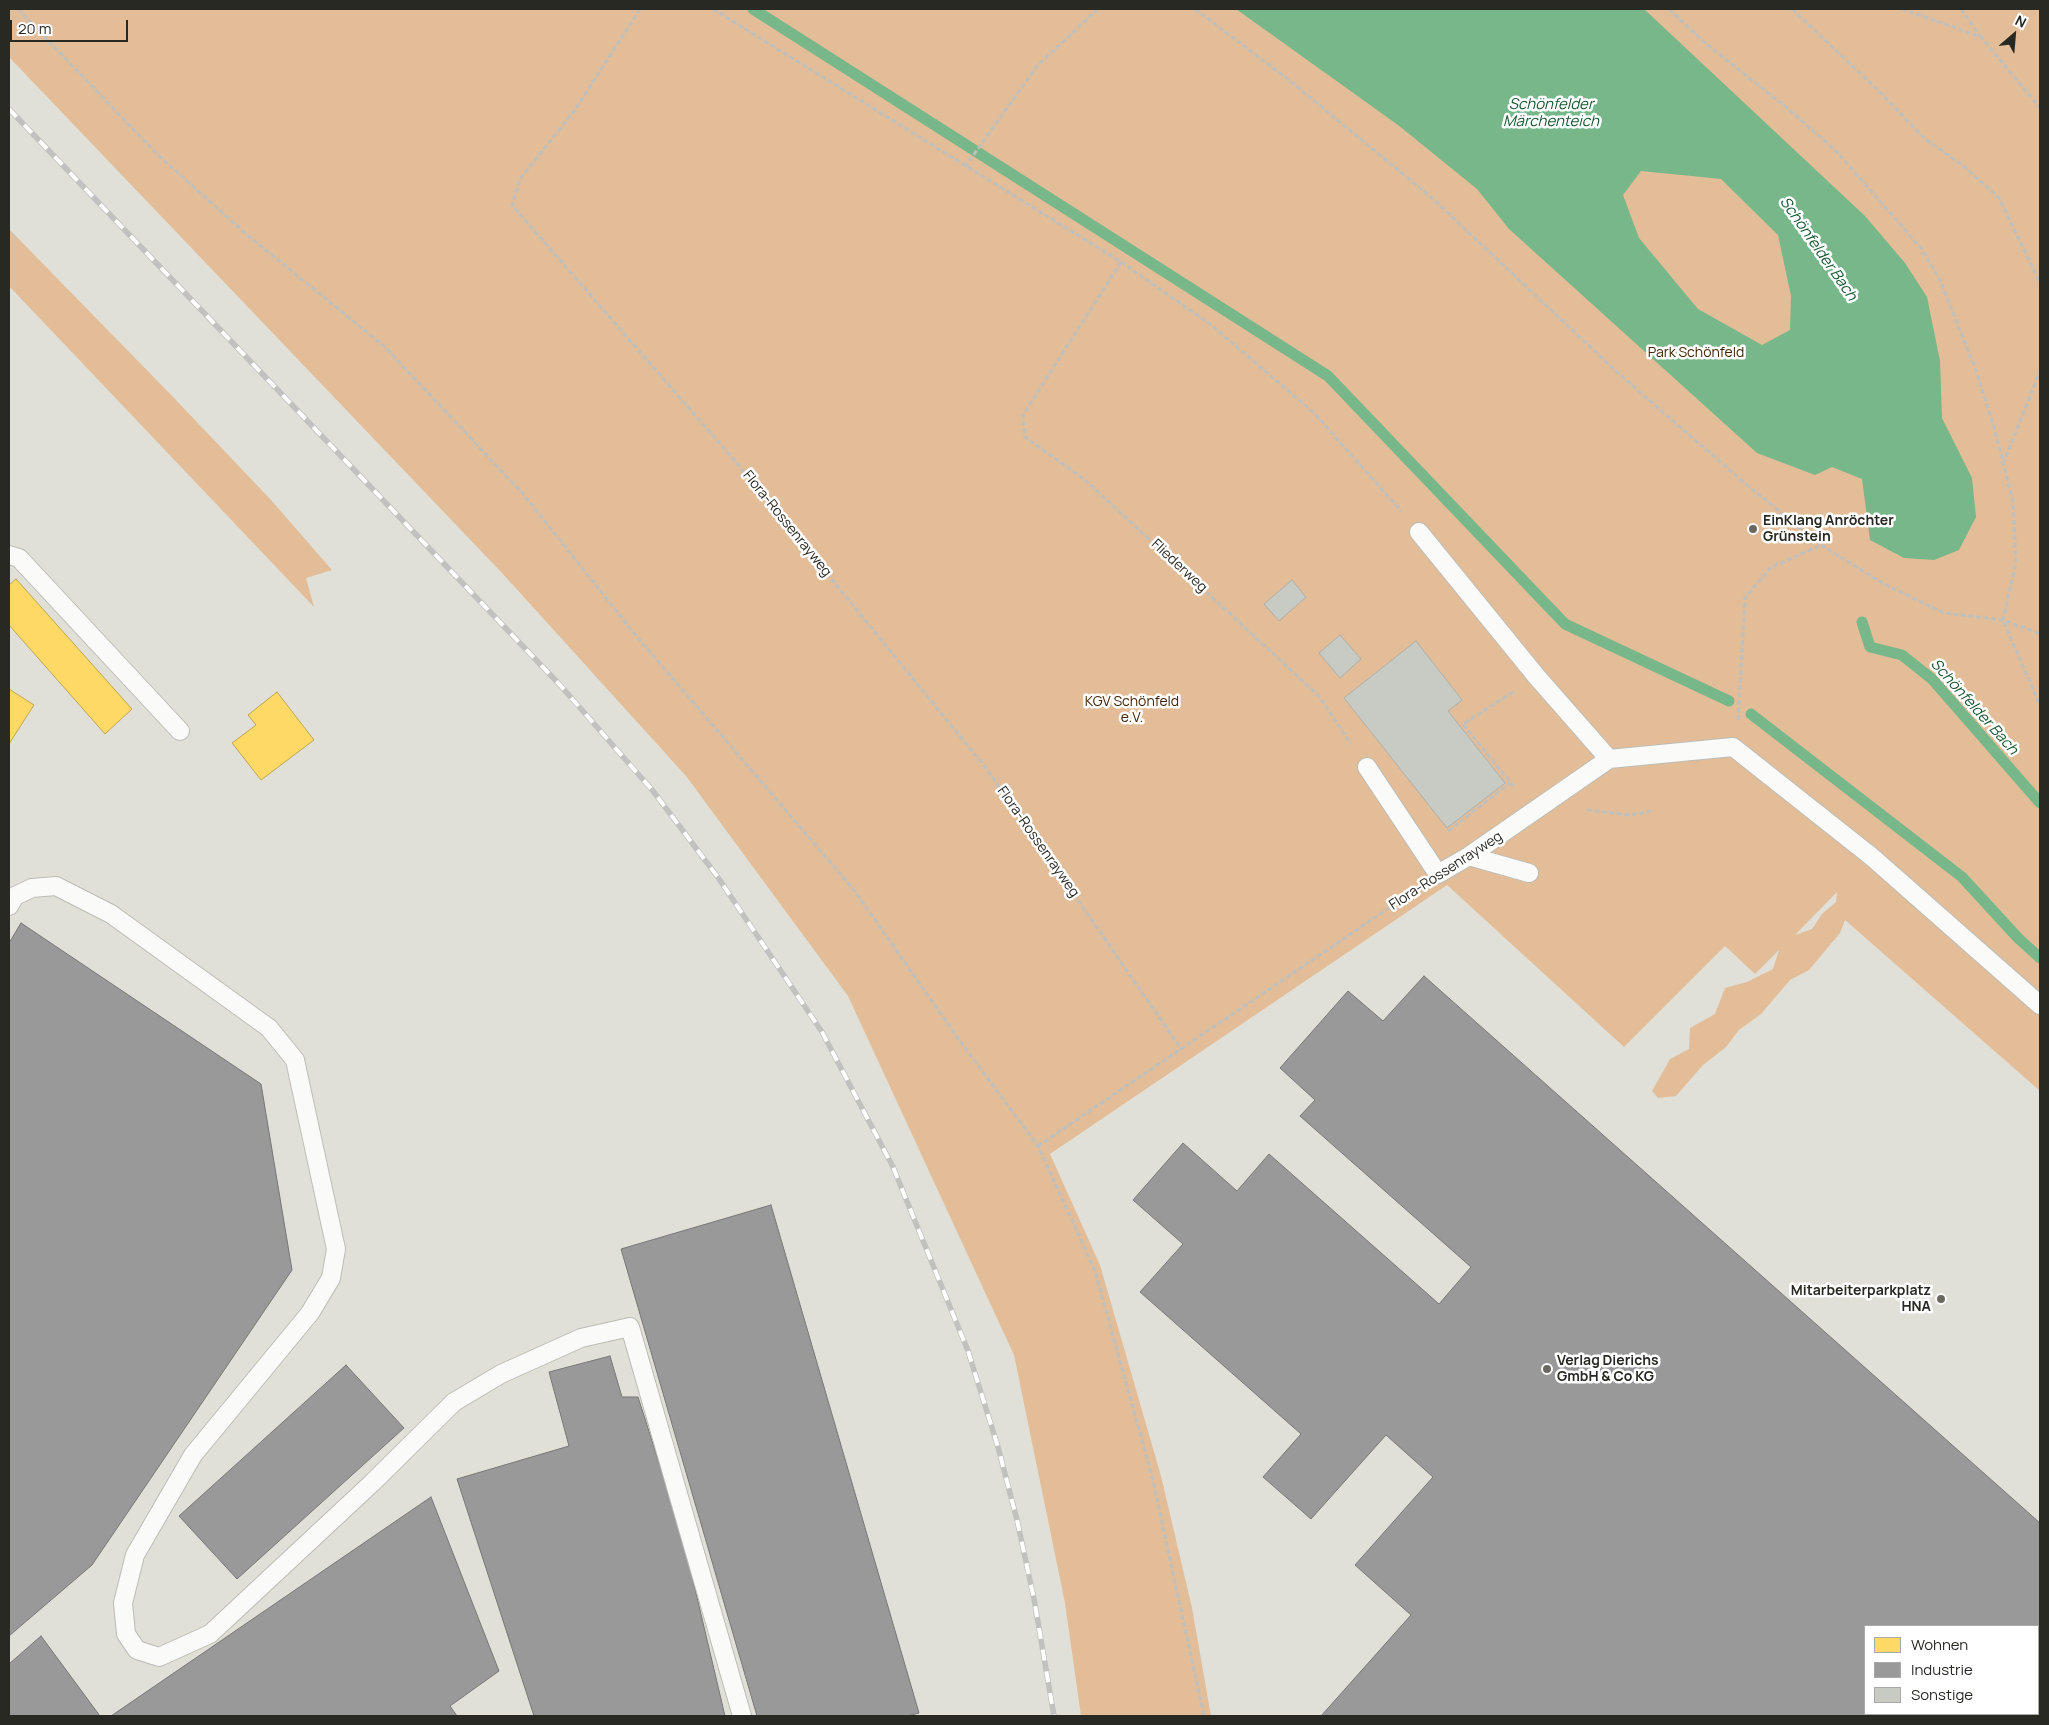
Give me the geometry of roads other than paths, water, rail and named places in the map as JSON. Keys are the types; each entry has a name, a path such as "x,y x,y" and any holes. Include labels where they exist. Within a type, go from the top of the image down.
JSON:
{"lane":[{"path":"1419,532 1537,677 1609,759 1733,747 1872,857 2040,1005"},
{"path":"9,555 19,558 180,731"},
{"name":"Flora-Rossenrayweg","path":"1367,767 1438,874 1469,856 1609,759"},
{"path":"1469,856 1529,873"},
{"path":"9,906 15,896 32,888 56,886 111,914 269,1028 296,1060 336,1249 331,1278 310,1313 193,1455 135,1555 123,1603 126,1634 137,1650 159,1657 210,1634 372,1483 454,1402 502,1374 581,1338 630,1327 742,1716"}],"water":[{"name":"Schönfelder Märchenteich","path":"1236,9 1644,9 1865,216 1905,263 1927,297 1940,361 1942,418 1972,478 1976,517 1959,550 1934,560 1904,558 1870,540 1862,479 1832,467 1815,475 1757,453 1509,229 1477,189 1398,125","holes":["1641,171 1721,179 1778,235 1791,296 1790,330 1762,345 1698,309 1639,238 1623,195"]}],"waterway":[{"path":"753,9 1328,376 1565,624 1729,701"},
{"name":"Schönfelder Bach","path":"1862,622 1870,647 1902,655 1932,679 2040,803"},
{"path":"1751,714 1962,877 2018,938 2040,958"}],"railway":[{"path":"9,109 560,685 653,791 717,876 822,1032 893,1167 968,1351 998,1447 1017,1520 1034,1599 1054,1716"}],"place":[{"name":"EinKlang Anröchter Grünstein","path":"1753,529"},
{"name":"Mitarbeiterparkplatz HNA","path":"1941,1299"},
{"name":"Verlag Dierichs GmbH & Co KG","path":"1547,1369"}],"park label":[{"name":"Park Schönfeld","path":"1696,353"},
{"name":"KGV Schönfeld e.V.","path":"1132,710"}]}
